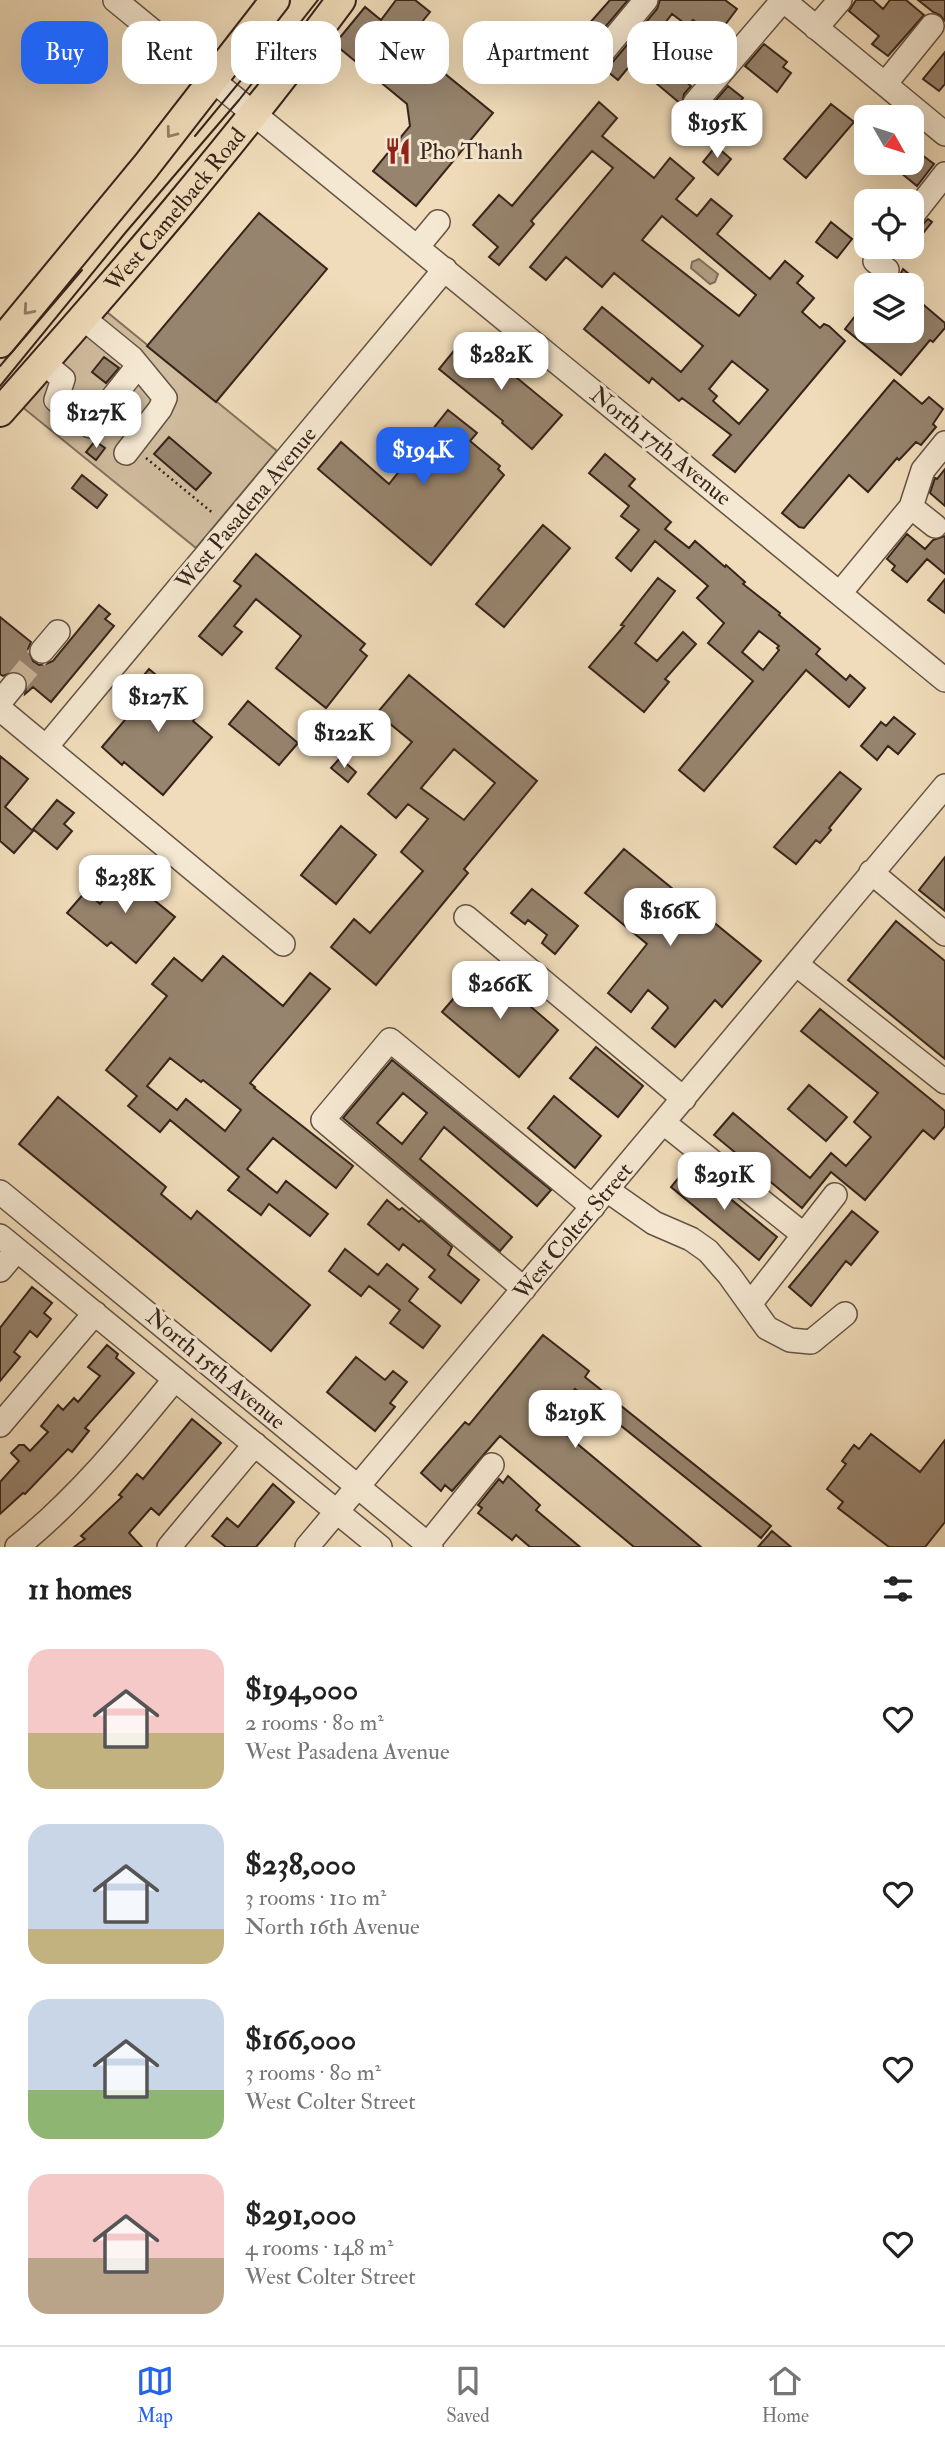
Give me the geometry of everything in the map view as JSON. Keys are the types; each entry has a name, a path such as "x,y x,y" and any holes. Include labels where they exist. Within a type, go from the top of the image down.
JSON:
{"main road":[{"path":"217,73 275,0"},
{"name":"West Camelback Road","path":"0,412 255,114 341,0"},
{"path":"0,343 146,166 208,84"}],"street":[{"name":"North 17th Avenue","path":"116,0 142,21"},
{"path":"613,40 646,0"},
{"path":"695,103 783,0 945,134"},
{"path":"816,28 839,0"},
{"path":"885,84 932,26"},
{"name":"North 17th Avenue","path":"217,83 945,680"},
{"path":"924,201 945,174"},
{"path":"418,246 439,222"},
{"path":"878,259 876,261 887,270"},
{"name":"West Pasadena Avenue","path":"46,747 445,268"},
{"path":"83,318 132,358 164,398 160,409 129,450"},
{"path":"44,363 63,379 56,400 90,426 138,366"},
{"path":"839,593 911,507 923,470 945,443"},
{"path":"911,507 935,526"},
{"path":"42,651 58,632"},
{"path":"0,709 284,944"},
{"name":"West Colter Street","path":"307,1547 945,786"},
{"path":"871,873 945,934"},
{"path":"466,917 684,1099"},
{"path":"796,964 945,1082"},
{"path":"524,1289 323,1120 390,1040 600,1199 691,1239 708,1251 767,1328 790,1340 811,1342 845,1314"},
{"path":"664,1123 804,1235"},
{"name":"North 15th Avenue","path":"0,1192 429,1546"},
{"path":"750,1304 835,1195"},
{"path":"0,1270 8,1243"},
{"name":"North 15th Avenue","path":"8,1243 380,1547"},
{"path":"0,1425 95,1314"},
{"path":"17,1547 55,1514 95,1473 175,1379"},
{"path":"169,1547 255,1444"},
{"path":"429,1546 492,1465"}],"path":[{"path":"129,450 230,527"}],"shaded area":[{"path":"699,259 718,274 715,282 710,284 691,268 692,262"},
{"path":"107,312 277,451 196,548 21,406"}],"building":[{"path":"396,0 415,0 430,12 423,21 355,21 355,61 341,49 341,36 365,7 381,20"},
{"path":"610,0 628,0 610,21 592,21"},
{"path":"660,0 725,0 737,9 728,21 681,21 672,14 667,21 647,21 657,9"},
{"path":"856,0 873,0 883,9 890,0 906,0 924,15 888,56 872,44 879,36 849,11"},
{"path":"918,0 945,0 945,21 940,15"},
{"path":"764,44 787,62 783,67 791,73 777,92 745,66"},
{"path":"627,45 627,69 618,80 613,76 613,62"},
{"path":"945,52 945,84 939,91 923,79"},
{"path":"449,77 493,113 416,206 373,171 410,126 407,104 383,84 449,84"},
{"path":"657,84 689,84 691,86 684,94 682,105"},
{"path":"728,86 743,98 720,127 704,114"},
{"path":"599,102 617,118 602,136 654,178 670,158 694,178 676,199 697,216 711,199 732,216 717,234 770,279 785,261 803,276 797,283 814,298 802,312 820,328 824,324 829,326 845,341 735,472 713,455 731,435 682,398 679,401 652,378 649,383 584,329 602,307 681,372 703,346 614,273 602,287 566,257 546,280 530,267 613,168 592,151 531,221 534,224 499,265 489,257 498,247 473,225 499,195 512,206","holes":["662,216 756,295 739,316 642,240","732,361 768,390 739,424 713,401 717,396 709,389"]},
{"path":"831,104 854,122 806,178 784,159"},
{"path":"716,146 731,159 718,175 703,162"},
{"path":"924,156 934,164 917,186 903,175 924,175"},
{"path":"259,213 327,269 216,402 147,346"},
{"path":"928,219 932,222 924,232 924,223"},
{"path":"831,222 852,239 837,258 816,242"},
{"path":"924,305 945,323 945,328 933,342 930,340 901,375 862,343 924,343"},
{"path":"854,317 854,336 845,329"},
{"path":"466,336 562,415 532,449 502,423 503,421 439,369"},
{"path":"104,357 119,368 106,383 92,372"},
{"path":"894,380 922,404 929,397 943,409 933,424 936,427 921,445 916,442 899,460 897,458 868,492 849,475 804,528 799,527 782,513"},
{"path":"448,410 477,433 470,441 500,466 498,469 504,475 431,565 318,469 341,442 389,484"},
{"path":"169,437 211,473 196,490 154,454"},
{"path":"95,441 105,448 96,460 86,452"},
{"path":"605,454 635,479 629,486 671,522 665,529 689,548 695,541 725,567 726,565 745,582 743,584 820,649 816,654 846,680 850,675 865,688 849,707 806,670 704,791 679,770 753,681 708,643 724,623 697,598 708,586 655,541 631,571 616,558 639,530 621,516 629,506 589,473","holes":["759,631 779,646 779,650 763,670 742,652"]},
{"path":"945,469 945,506 930,493 935,478"},
{"path":"82,475 107,495 97,508 72,488"},
{"path":"543,525 570,548 504,627 476,604"},
{"path":"907,534 925,549 933,540 945,536 945,574 927,559 907,582 892,570 895,566 887,559"},
{"path":"256,554 365,644 360,650 367,656 326,708 276,668 301,636 256,599 234,626 242,632 222,655 199,636 241,586 234,581"},
{"path":"658,578 675,591 635,643 657,661 683,632 696,644 665,679 669,682 644,712 589,667 624,626 621,625"},
{"path":"945,579 945,613 928,600"},
{"path":"99,605 110,614 105,619 114,626 51,702 33,687 25,694 27,681 22,674 16,671 3,676 0,674 0,617 31,642 28,649 33,661 39,665 53,661"},
{"path":"149,669 200,712 193,721 212,737 163,795 102,747 136,707 125,698"},
{"path":"409,675 537,781 464,869 468,873 376,985 331,947 354,919 370,933 423,871 401,852 428,819 408,804 396,818 368,794 412,742 377,713","holes":["454,749 495,783 464,820 421,788"]},
{"path":"248,701 298,743 279,765 229,724"},
{"path":"894,717 915,734 898,754 888,746 877,760 861,746 881,722 886,726"},
{"path":"0,756 28,779 5,807 33,831 14,853 0,841"},
{"path":"340,758 356,772 348,782 331,768"},
{"path":"840,772 861,789 820,843 816,840 796,864 774,847"},
{"path":"57,800 74,813 64,824 72,831 57,849 33,829"},
{"path":"341,826 376,855 336,904 301,875"},
{"path":"624,849 761,961 722,1007 715,1000 675,1047 652,1028 668,1008 648,990 631,1012 608,993 647,944 585,893"},
{"path":"945,857 945,911 919,890"},
{"path":"134,863 159,884 149,896 175,917 136,963 111,942 107,946 67,913 86,891 100,904"},
{"path":"532,889 578,926 555,954 542,943 547,935 528,920 525,924 511,913"},
{"path":"896,921 945,961 945,1059 848,980"},
{"path":"223,956 283,1006 310,973 330,989 250,1083 353,1166 336,1188 273,1138 247,1169 277,1193 286,1181 328,1214 310,1236 269,1204 261,1215 228,1190 239,1177 170,1120 160,1132 128,1106 137,1096 106,1070 167,996 152,984 174,958 202,981","holes":["170,1058 201,1082 203,1080 241,1110 225,1131 186,1099 177,1110 147,1086"]},
{"path":"482,965 558,1030 519,1077 442,1012"},
{"path":"820,1009 945,1111 945,1126 934,1139 923,1130 865,1200 831,1172 802,1208 714,1135 733,1113 810,1178 831,1153 846,1166 871,1137 854,1122 878,1093 801,1031"},
{"path":"596,1047 643,1086 618,1117 570,1078"},
{"path":"392,1060 551,1190 537,1206 444,1127 420,1159 512,1237 500,1251 343,1118","holes":["403,1093 427,1113 402,1144 377,1123"]},
{"path":"809,1085 847,1117 826,1141 788,1109"},
{"path":"554,1096 601,1136 575,1168 528,1128"},
{"path":"58,1097 166,1187 161,1194 191,1219 197,1211 310,1305 271,1351 19,1144"},
{"path":"689,1165 777,1237 759,1260 671,1187"},
{"path":"387,1200 419,1222 421,1220 452,1247 448,1255 479,1280 461,1303 429,1277 435,1270 403,1244 399,1250 368,1224"},
{"path":"852,1211 878,1232 851,1265 846,1261 811,1306 789,1287"},
{"path":"345,1249 378,1275 387,1264 418,1289 409,1301 440,1326 423,1348 390,1323 400,1310 369,1286 361,1296 329,1271"},
{"path":"32,1287 52,1303 44,1313 51,1319 37,1337 30,1331 14,1352 20,1357 0,1381 0,1328"},
{"path":"543,1335 589,1371 585,1377 771,1526 761,1538 575,1389 550,1421 701,1547 634,1547 500,1436 452,1491 445,1485 441,1491 421,1473 465,1422 469,1425"},
{"path":"107,1345 118,1354 116,1358 134,1373 85,1428 89,1431 72,1452 68,1449 25,1494 0,1514 0,1482 19,1461 11,1453 19,1445 24,1445 30,1451 48,1432 41,1426 58,1405 63,1410 74,1398 78,1402 100,1376 88,1367"},
{"path":"356,1357 385,1380 393,1371 407,1382 390,1403 395,1407 375,1431 327,1392"},
{"path":"192,1419 221,1443 159,1515 151,1508 129,1533 142,1547 74,1547 85,1539 81,1536 122,1497 119,1495 137,1474 143,1479"},
{"path":"871,1434 920,1472 945,1440 945,1522 925,1547 889,1547 838,1508 843,1502 827,1489 846,1464 842,1461 854,1445 859,1449"},
{"path":"508,1476 540,1505 536,1510 580,1547 530,1547 516,1535 512,1540 478,1513 482,1508 478,1505 499,1479 503,1483"},
{"path":"273,1484 294,1502 256,1547 226,1547 212,1536 227,1518 238,1527"},
{"path":"772,1531 791,1547 758,1547"}],"tunnel":[{"path":"14,685 42,651"}],"tram line":[{"path":"0,386 239,100 318,0"},
{"path":"195,136 238,84"},
{"path":"0,366 82,270"}],"place":[{"name":"Pho Thanh","path":"398,151"}]}
